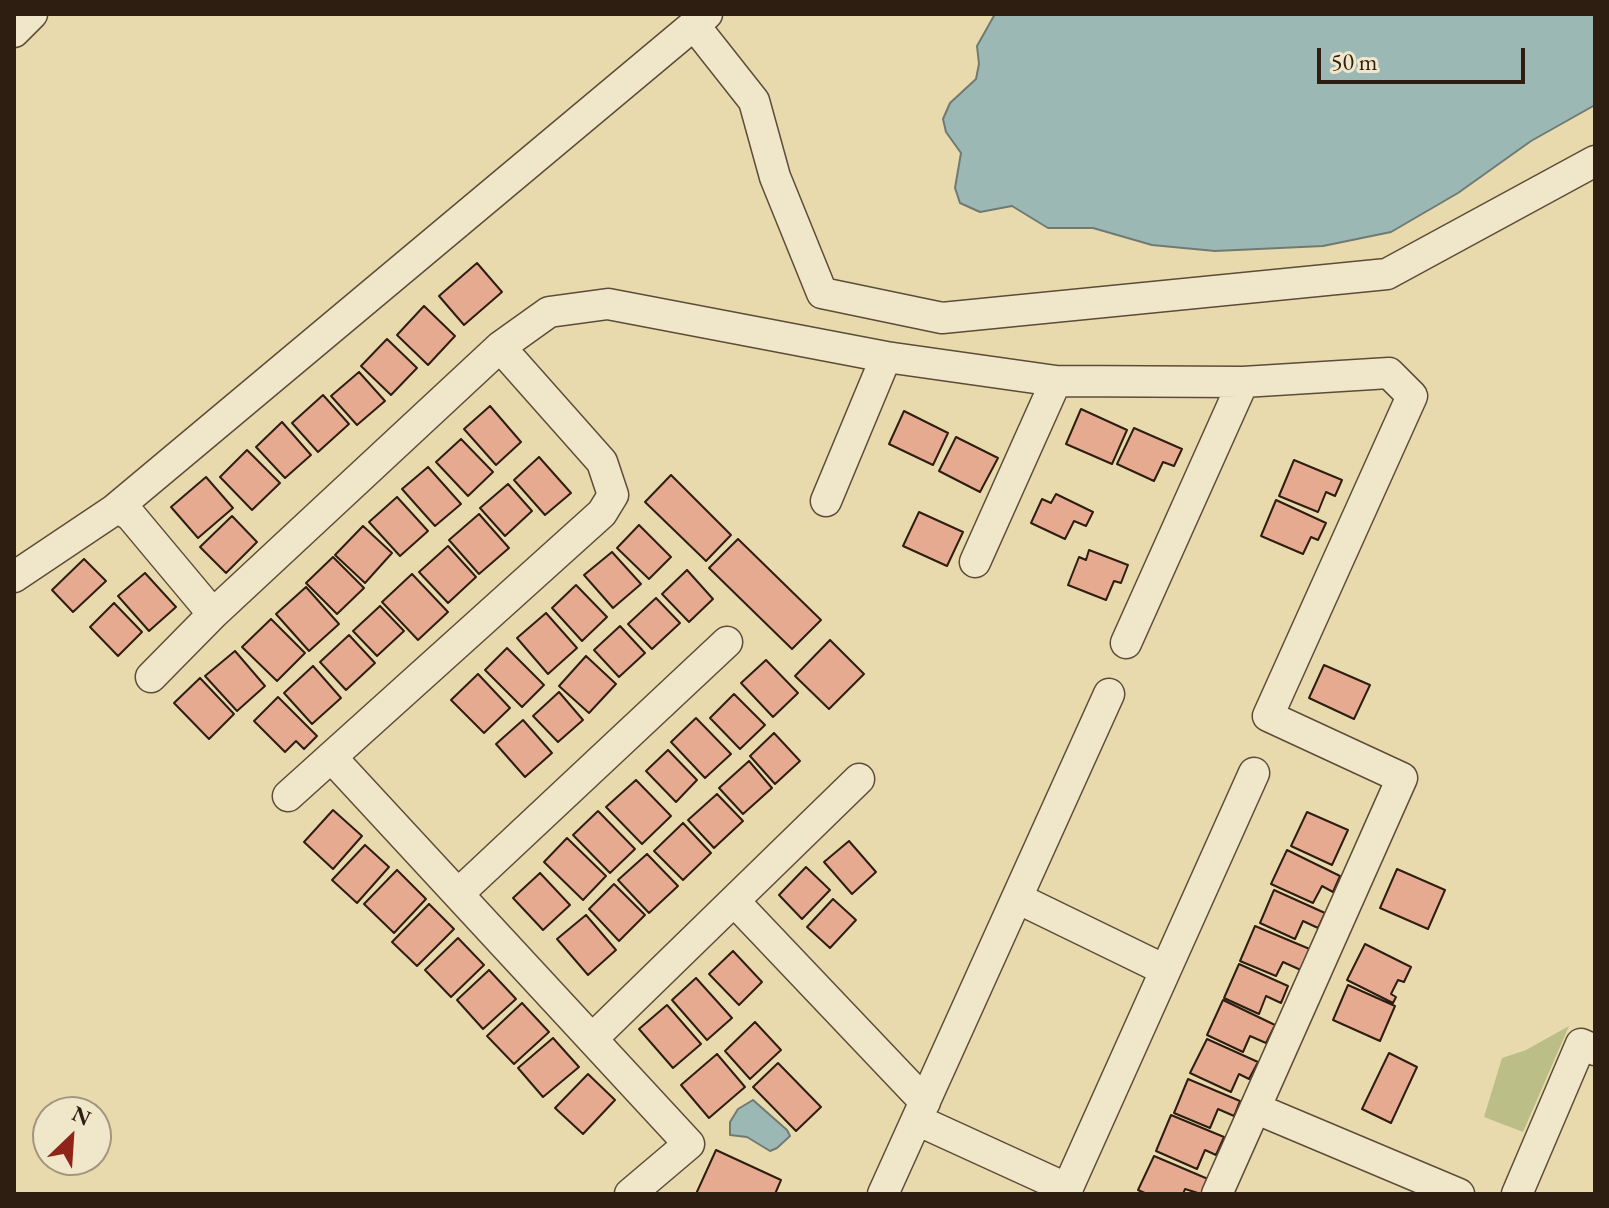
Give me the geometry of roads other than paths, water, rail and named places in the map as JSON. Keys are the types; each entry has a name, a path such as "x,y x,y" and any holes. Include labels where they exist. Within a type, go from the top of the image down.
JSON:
{"street":[{"path":"14,32 32,14"},
{"path":"14,577 114,510 701,20 754,101 775,177 822,293 942,318 1387,274 1595,161"},
{"path":"151,677 213,614 500,347 549,312 608,304 886,357 1056,381 1243,382 1389,373 1412,396 1268,716 1402,778 1217,1194"},
{"path":"288,796 602,513 613,495 602,462 500,347"},
{"path":"826,501 886,357"},
{"path":"975,562 1056,381"},
{"path":"1126,643 1243,382"},
{"path":"114,510 131,516 213,614"},
{"path":"458,894 727,642"},
{"path":"883,1194 1109,694"},
{"path":"331,757 689,1144 630,1194"},
{"path":"735,902 921,1111 1066,1191 1163,969 1254,773"},
{"path":"592,1039 859,779"},
{"path":"1017,898 1163,969"},
{"path":"1517,1194 1581,1044 1595,1050"},
{"path":"1257,1109 1391,1182 1459,1194"}],"water":[{"path":"995,14 1595,14 1595,105 1531,141 1458,193 1391,232 1323,246 1215,251 1152,245 1093,228 1048,228 1012,206 980,212 960,203 955,188 961,153 946,132 943,119 950,103 976,79 979,64 977,46"},
{"path":"753,1100 790,1136 770,1151 747,1137 730,1135 730,1122 738,1109"}]}
